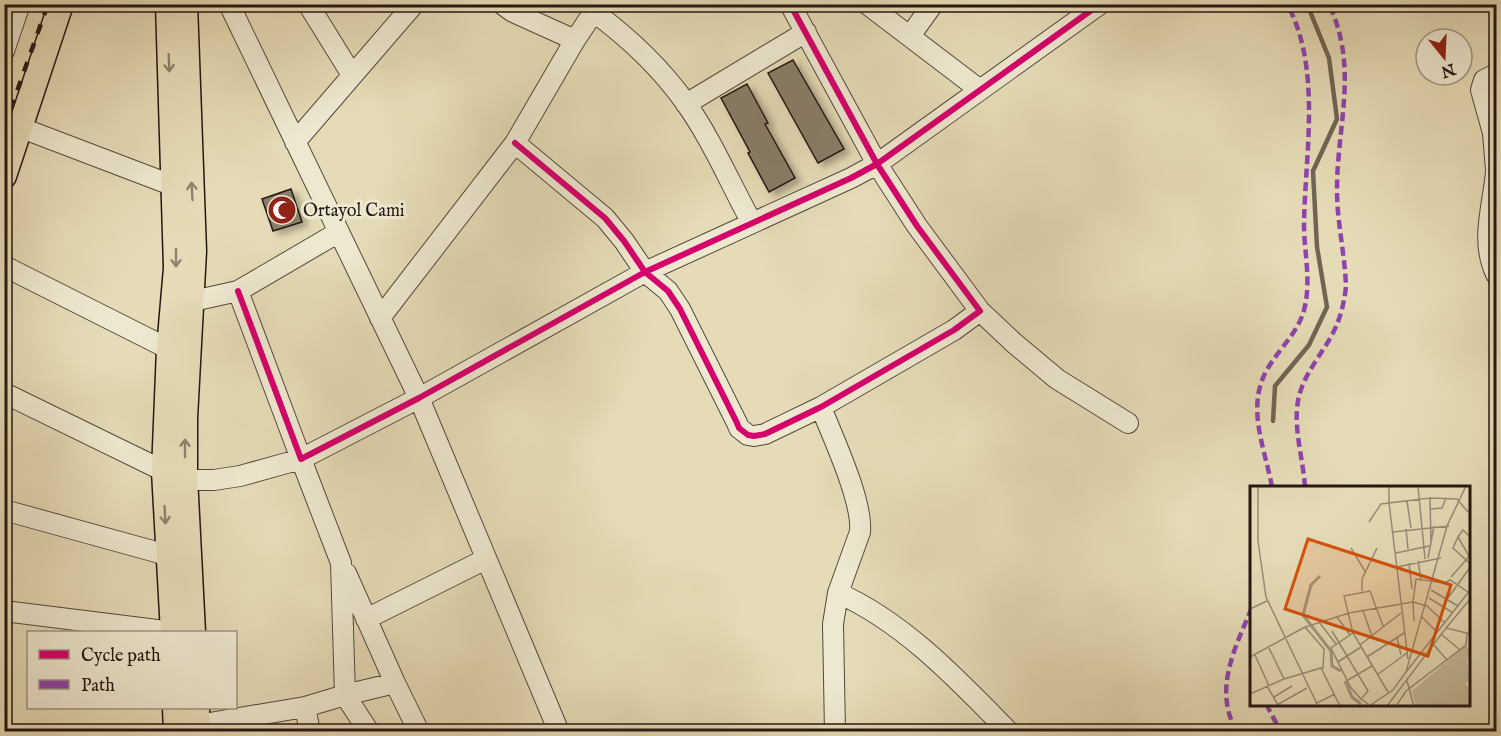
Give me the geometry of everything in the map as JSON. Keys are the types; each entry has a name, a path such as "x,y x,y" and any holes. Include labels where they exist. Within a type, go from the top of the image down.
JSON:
{"main road":[{"path":"4,176 61,4"},
{"path":"168,4 176,268 169,349 175,474 193,631"},
{"path":"173,631 167,555 175,474 185,418 193,301 194,221 185,4"},
{"path":"176,709 191,726"}],"street":[{"path":"4,51 20,4"},
{"path":"229,4 419,398 559,732"},
{"path":"308,4 352,75"},
{"path":"295,142 414,4"},
{"path":"502,4 513,12 575,40"},
{"path":"790,4 877,164 917,226 980,310 1014,343 1057,379 1128,423"},
{"path":"867,4 980,90"},
{"path":"910,36 933,4"},
{"path":"4,393 175,474 214,480 240,476 301,459 419,398 645,272 877,164 1100,4"},
{"path":"380,318 515,143 575,40 597,8 656,66 686,104 752,224"},
{"path":"686,104 806,32"},
{"path":"1497,74 1484,80 1481,90 1493,133 1497,171 1487,234 1488,253 1497,274"},
{"path":"20,127 174,186"},
{"path":"515,143 605,218 645,272 674,300 736,423 748,435 760,436 821,407 954,330 980,310"},
{"path":"193,301 238,291 339,232"},
{"path":"4,266 169,349"},
{"path":"238,291 341,563 419,732"},
{"path":"821,407 856,501 861,522 860,532 838,593 833,624 835,732"},
{"path":"4,510 167,555"},
{"path":"366,619 486,559"},
{"path":"341,563 345,695 369,732"},
{"path":"838,593 860,603 892,624 960,682 1009,732"},
{"path":"4,610 165,631"},
{"path":"191,726 305,707 395,682"},
{"path":"305,707 310,732"}],"building":[{"path":"793,60 844,149 818,163 768,73"},
{"path":"747,84 768,123 765,124 795,178 769,192 721,98"},
{"name":"Ortayol Cami","path":"291,189 302,222 273,231 262,199"}],"waterway":[{"path":"1273,421 1275,386 1309,345 1327,307 1317,247 1313,171 1337,119 1329,58 1307,4"}],"railway":[{"path":"4,128 48,4"}],"marked path":[{"path":"1272,486 1259,427 1258,397 1261,382 1268,368 1290,338 1303,315 1307,296 1304,224 1309,112 1308,83 1305,55 1298,29 1287,4"},
{"path":"1305,486 1297,430 1299,396 1309,372 1335,329 1346,287 1337,190 1345,74 1338,28 1329,4"},
{"path":"1237,732 1230,716 1227,684 1229,668 1250,612"},
{"path":"1267,706 1281,732"}],"cycle path":[{"path":"515,143 605,218 645,272 668,291 680,309 739,428 748,435 765,434 821,407 954,330 980,311 917,226 877,164 790,4"},
{"path":"238,291 301,459 419,398 645,272 877,164 1100,4"}],"place":[{"name":"Ortayol Cami","path":"282,210"}]}
